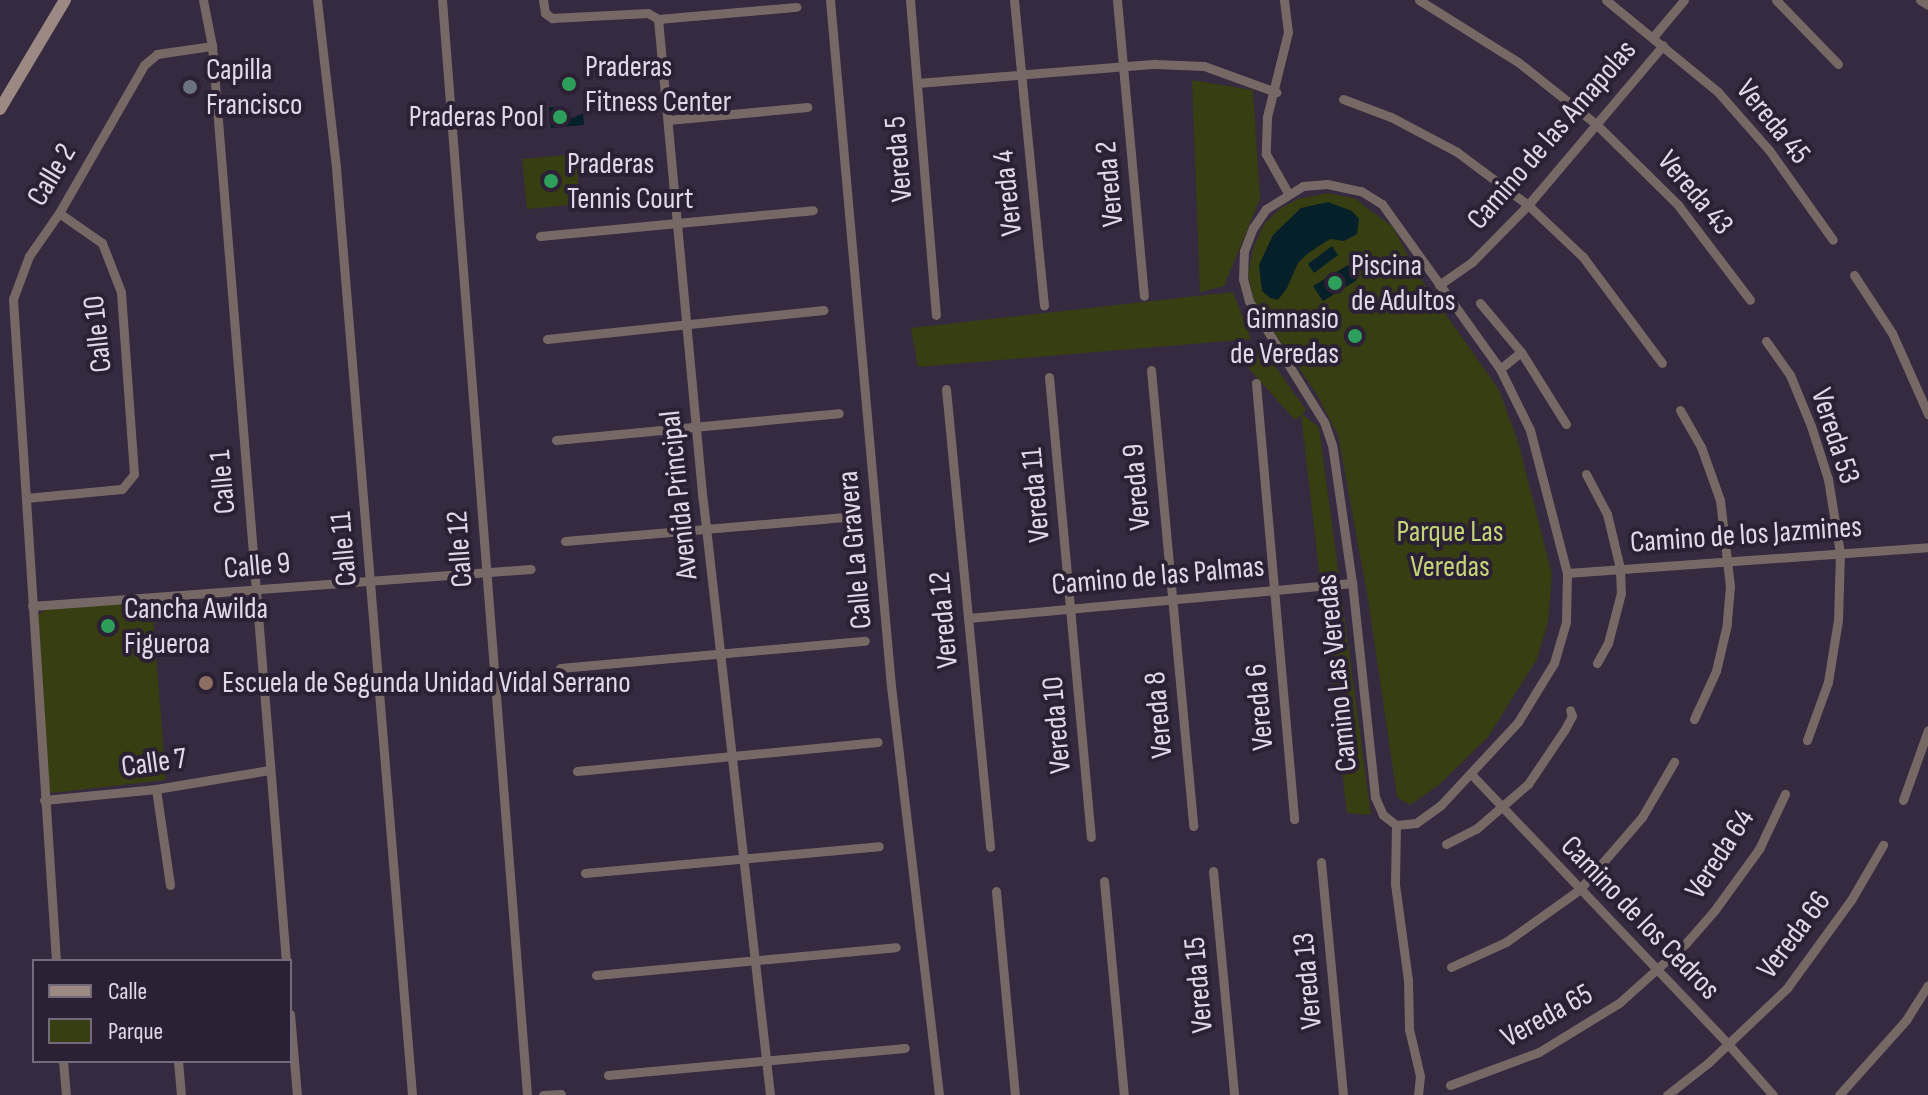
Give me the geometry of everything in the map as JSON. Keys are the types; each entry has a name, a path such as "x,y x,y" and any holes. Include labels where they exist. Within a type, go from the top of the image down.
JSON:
{"street":[{"path":"0,109 65,0"},
{"name":"Calle 1","path":"203,0 212,46 286,959"},
{"name":"Calle 11","path":"317,0 336,168 412,1095"},
{"name":"Calle 12","path":"442,0 527,1095"},
{"path":"543,0 545,13 552,18 648,13 658,19 766,5 796,7"},
{"name":"Calle La Gravera","path":"830,0 891,686 939,1095"},
{"name":"Vereda 5","path":"910,0 936,315"},
{"name":"Vereda 4","path":"1014,0 1044,306"},
{"name":"Vereda 2","path":"1117,0 1144,296"},
{"path":"1284,0 1288,32 1276,92 1267,117 1266,154 1288,193"},
{"name":"Vereda 43","path":"1419,0 1518,62 1596,124 1678,205 1750,300"},
{"name":"Vereda 45","path":"1606,0 1718,92 1769,150 1833,240"},
{"path":"1653,37 1684,0"},
{"path":"1776,0 1838,64"},
{"path":"1920,0 1928,5"},
{"name":"Avenida Principal","path":"658,19 706,528 770,1095"},
{"name":"Camino de las Amapolas","path":"1439,285 1472,262 1528,205 1663,45"},
{"name":"Calle 2","path":"56,959 13,299 29,256 59,213 144,65 157,54 212,46"},
{"path":"917,83 1155,64 1204,66 1276,92"},
{"path":"1343,99 1391,117 1457,152 1528,205 1583,257 1662,363"},
{"path":"668,120 807,107"},
{"name":"Camino Las Veredas","path":"1327,184 1361,191 1382,204 1439,285 1500,369 1530,430 1567,573 1566,622 1554,663 1518,722 1441,805 1416,823 1396,825 1383,815 1375,797 1352,583 1332,445 1324,422 1249,301 1243,279 1244,251 1253,228 1266,209 1303,186 1327,184"},
{"path":"540,236 813,210"},
{"name":"Calle 10","path":"26,498 122,489 134,474 121,292 102,243 59,213"},
{"path":"1854,275 1892,333 1928,414"},
{"path":"1480,303 1521,352 1566,424"},
{"path":"547,339 687,327 823,310"},
{"name":"Vereda 53","path":"1766,341 1790,375 1811,426 1828,479 1840,553 1838,620 1828,682 1807,740"},
{"path":"1500,369 1521,352"},
{"name":"Vereda 9","path":"1151,370 1172,599"},
{"name":"Vereda 11","path":"1049,377 1070,608"},
{"name":"Vereda 6","path":"1256,383 1294,819"},
{"name":"Vereda 12","path":"946,389 990,847"},
{"path":"1680,410 1701,447 1720,500 1729,561 1727,624 1716,671 1694,719"},
{"path":"556,440 839,413"},
{"path":"1586,474 1607,514 1620,568 1621,593 1615,618 1608,643 1597,663"},
{"path":"565,541 845,517"},
{"name":"Camino de los Jazmines","path":"1567,573 1928,547"},
{"name":"Calle 9","path":"32,606 531,569"},
{"name":"Camino de las Palmas","path":"968,618 1352,583"},
{"name":"Vereda 8","path":"1172,599 1193,826"},
{"name":"Vereda 10","path":"1070,608 1091,837"},
{"path":"560,668 865,641"},
{"path":"1446,844 1476,829 1504,808 1528,784 1572,716 1570,710"},
{"path":"1903,800 1928,730"},
{"path":"577,771 878,742"},
{"path":"1451,967 1506,942 1579,890 1642,817 1674,762"},
{"name":"Calle 7","path":"44,800 156,789 269,770"},
{"name":"Camino de los Cedros","path":"1472,775 1773,1095"},
{"path":"156,789 170,885"},
{"name":"Vereda 64","path":"1656,971 1714,911 1759,849 1785,794"},
{"path":"1396,825 1395,884 1408,980 1409,1029 1420,1076 1418,1095"},
{"name":"Vereda 66","path":"1667,1095 1728,1044 1787,988 1851,900 1883,845"},
{"path":"585,873 879,846"},
{"name":"Vereda 13","path":"1321,862 1343,1095"},
{"name":"Vereda 15","path":"1213,871 1234,1095"},
{"path":"1104,881 1124,1095"},
{"path":"996,891 1015,1095"},
{"path":"596,975 896,947"},
{"name":"Vereda 65","path":"1450,1085 1539,1052 1619,1003 1656,971"},
{"path":"1839,1095 1906,1020 1928,985"},
{"path":"292,1037 297,1095"},
{"path":"608,1075 905,1048"},
{"path":"63,1063 66,1095"},
{"path":"178,1063 181,1095"},
{"path":"543,1095 561,1094"}],"green space":[{"path":"1192,80 1253,90 1260,199 1224,286 1200,292"},
{"name":"Praderas Tennis Court","path":"576,154 580,204 527,209 522,159"},
{"name":"Parque Las Veredas","path":"1327,193 1354,198 1393,227 1418,275 1499,390 1518,442 1552,574 1548,622 1537,659 1488,737 1439,785 1410,805 1397,797 1368,599 1338,435 1316,393 1255,304 1248,275 1253,248 1264,224 1281,208 1298,199"},
{"path":"1233,292 1251,339 918,367 911,328"},
{"path":"1261,346 1306,410 1302,414 1319,427 1371,815 1347,813 1301,415 1295,420 1235,353"},
{"path":"152,602 166,780 52,793 46,788 38,615 47,609"}],"water":[{"name":"Praderas Pool","path":"549,107 559,107 560,115 573,118 583,113 584,125 551,128"},
{"path":"1328,202 1352,211 1359,219 1357,234 1344,241 1330,239 1307,254 1298,263 1278,300 1270,298 1262,291 1259,265 1273,235 1301,208"},
{"path":"1332,246 1338,255 1314,273 1308,264"},
{"name":"Piscina de Adultos","path":"1348,265 1357,280 1323,301 1313,286"}],"place":[{"name":"Praderas Fitness Center","path":"569,84"},
{"name":"Capilla Francisco","path":"190,87"},
{"name":"Praderas Pool","path":"560,117"},
{"name":"Praderas Tennis Court","path":"551,181"},
{"name":"Piscina de Adultos","path":"1335,283"},
{"name":"Gimnasio de Veredas","path":"1355,336"},
{"name":"Cancha Awilda Figueroa","path":"108,626"},
{"name":"Escuela de Segunda Unidad Vidal Serrano","path":"206,683"}]}
